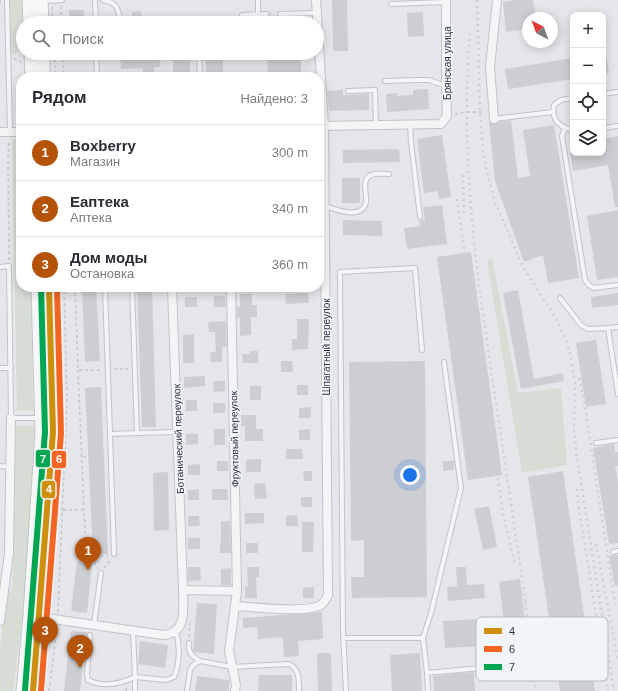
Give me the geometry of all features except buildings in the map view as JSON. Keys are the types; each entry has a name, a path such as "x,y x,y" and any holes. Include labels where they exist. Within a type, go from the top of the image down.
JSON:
{"main road":[{"path":"33,16 41,0"},
{"path":"41,0 42,16"},
{"path":"31,60 32,72"},
{"path":"43,60 43,72"},
{"path":"23,691 30,615 42,418 38,292"},
{"path":"33,691 40,617 53,432 49,292"}],"street":[{"name":"Шпагатный переулок","path":"316,0 317,16"},
{"path":"494,116 490,67 497,0"},
{"name":"Брянская улица","path":"446,1 446,86 448,116"},
{"name":"Шпагатный переулок","path":"319,60 320,72"},
{"path":"324,126 441,124 448,116"},
{"path":"0,132 16,132"},
{"name":"Шпагатный переулок","path":"235,606 303,609 320,606 328,595 324,179"},
{"name":"Ботанический переулок","path":"172,292 183,590 183,622 176,631"},
{"name":"Фруктовый переулок","path":"232,292 237,591 229,651 236,685 235,691"},
{"path":"0,621 2,581 9,553 11,418"},
{"path":"183,590 237,591"},
{"path":"40,617 163,635 176,631"}],"lane":[{"path":"7,0 10,132"},
{"path":"41,0 61,0"},
{"path":"95,0 96,16"},
{"path":"103,0 114,5 119,10 119,16"},
{"path":"258,0 258,14"},
{"path":"391,4 446,1"},
{"path":"280,14 317,13"},
{"path":"242,16 267,14"},
{"path":"96,60 97,72"},
{"path":"199,60 200,72"},
{"path":"385,81 429,80 446,86"},
{"path":"348,91 375,90 376,125"},
{"path":"606,94 618,92"},
{"path":"570,99 562,100 554,105 553,112 555,120 562,126 570,129"},
{"path":"494,116 553,112"},
{"path":"410,124 420,217"},
{"path":"606,128 618,126"},
{"path":"566,128 562,136 585,280 593,288 618,285"},
{"path":"325,206 338,211 356,212 361,210 366,201 365,182 368,176 373,174 389,174"},
{"path":"0,267 9,266 11,418 42,418"},
{"path":"346,691 343,638 340,272 415,268 422,350"},
{"path":"105,292 114,554"},
{"path":"132,292 136,433"},
{"path":"560,298 581,325 588,329 618,327"},
{"path":"608,328 618,394"},
{"path":"428,691 428,673 423,638 431,613 461,488 444,362"},
{"path":"0,368 11,368"},
{"path":"110,434 177,432"},
{"path":"596,443 618,440"},
{"path":"0,466 11,467"},
{"path":"94,625 101,573"},
{"path":"133,631 135,691"},
{"path":"90,636 87,674 88,680 94,683 109,685 135,677 166,680 174,677 178,669 178,640 176,631"},
{"path":"343,638 423,638"},
{"path":"189,643 188,650 191,655 200,661 232,667 289,664 297,671 299,691"},
{"path":"187,691 190,670 193,665 200,661"},
{"path":"428,673 476,668"}],"path":[{"path":"41,0 49,16"},
{"path":"61,0 61,16"},
{"path":"8,59 16,59"},
{"path":"18,60 21,68"},
{"path":"55,60 55,72"},
{"path":"63,60 64,72"},
{"path":"448,116 465,112 494,116"},
{"path":"9,266 8,159 10,132"},
{"path":"49,691 58,620 63,510 67,401 64,292"},
{"path":"75,292 86,548 101,573 113,556 91,556"},
{"path":"78,370 134,369"},
{"path":"82,458 89,457"},
{"path":"63,510 84,510"}],"shaded area":[{"path":"9,0 22,0 22,16 16,16 16,52 14,54 10,51"},
{"path":"12,140 16,140 16,292 31,292 33,411 17,410"},
{"path":"492,259 518,393 561,388 567,465 522,473 487,261"},
{"path":"16,426 34,426 31,500 25,592 13,691 0,691 0,649 6,592 12,591"}],"railway":[{"path":"477,0 480,112 483,152 488,177 495,202 523,267 557,320 566,340 570,354 575,383 574,427 576,451 602,617"},
{"path":"470,33 467,77 467,121 468,164 475,251 486,338 526,606"},
{"path":"463,175 464,213"},
{"path":"457,199 503,514 515,565"},
{"path":"579,378 584,400 615,604"},
{"path":"577,489 596,617"},
{"path":"596,544 618,660"},
{"path":"525,602 527,617"},
{"path":"608,653 614,691"},
{"path":"535,681 536,691"},
{"path":"606,681 608,691"}],"transit line":[{"name":"7","path":"25,690 45,432 41,292"},
{"name":"4","path":"33,691 53,432 49,292"},
{"name":"6","path":"41,691 61,433 57,292"}],"place":[{"name":"Boxberry","path":"88,570"},
{"name":"Дом моды","path":"45,650"},
{"name":"Еаптека","path":"80,668"}]}
